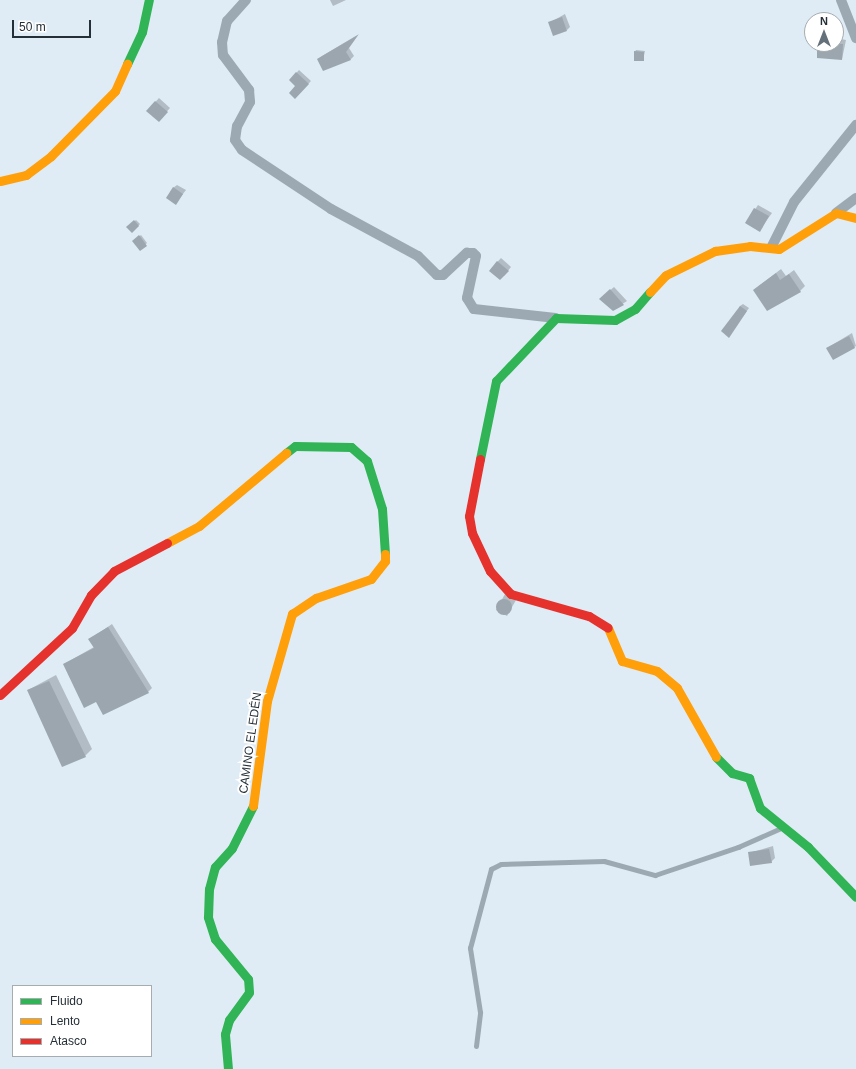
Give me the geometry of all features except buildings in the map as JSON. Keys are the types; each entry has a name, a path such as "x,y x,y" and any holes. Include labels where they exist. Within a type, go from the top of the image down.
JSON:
{"street":[{"path":"0,181 26,174 51,156 115,91 142,32 149,0"},
{"path":"246,0 227,21 222,42 223,55 249,90 250,102 237,126 235,140 242,150 331,210 418,256 437,275 443,275 467,253 473,253 476,256 467,298 474,309 556,318 615,320 635,309 666,275 715,251 750,246 779,249 836,213 856,198"},
{"path":"841,0 856,38"},
{"path":"771,248 794,202 856,125"},
{"path":"836,213 856,218"},
{"path":"556,318 496,381 469,516 472,533 490,571 511,594 588,616 608,628 622,661 658,671 677,688 713,754 732,773 749,778 760,808 781,828 808,847 856,897"},
{"name":"CAMINO EL EDÉN","path":"0,695 72,628 91,595 114,571 199,526 295,446 351,447 366,461 382,509 385,561 371,578 316,598 292,614 267,701 254,804 232,848 215,867 209,889 208,917 215,939 248,978 250,992 229,1020 225,1034 228,1069"}],"lane":[{"path":"476,1046 480,1012 470,948 491,869 501,864 604,861 655,875 666,869 718,855 781,828"}],"traffic: fast":[{"path":"127,64 142,32 149,0"},
{"path":"480,459 496,381 556,318 615,320 635,309 650,292"},
{"path":"286,453 295,446 351,447 367,461 382,509 385,554"},
{"path":"716,757 732,773 749,778 760,808 808,847 856,897"},
{"path":"228,1069 225,1034 229,1020 249,992 248,979 215,939 208,917 209,889 215,867 232,848 253,806"}],"traffic: slow":[{"path":"0,181 26,175 51,156 115,91 127,64"},
{"path":"650,292 666,275 715,251 750,246 779,249 836,213 856,218"},
{"path":"167,543 199,526 286,453"},
{"path":"253,806 267,701 292,614 316,598 371,579 385,561 385,554"},
{"path":"608,628 622,661 657,671 677,688 716,757"}],"traffic: jam":[{"path":"480,459 469,516 472,533 490,571 511,594 589,616 608,628"},
{"path":"0,695 72,628 91,595 114,571 167,543"}]}
